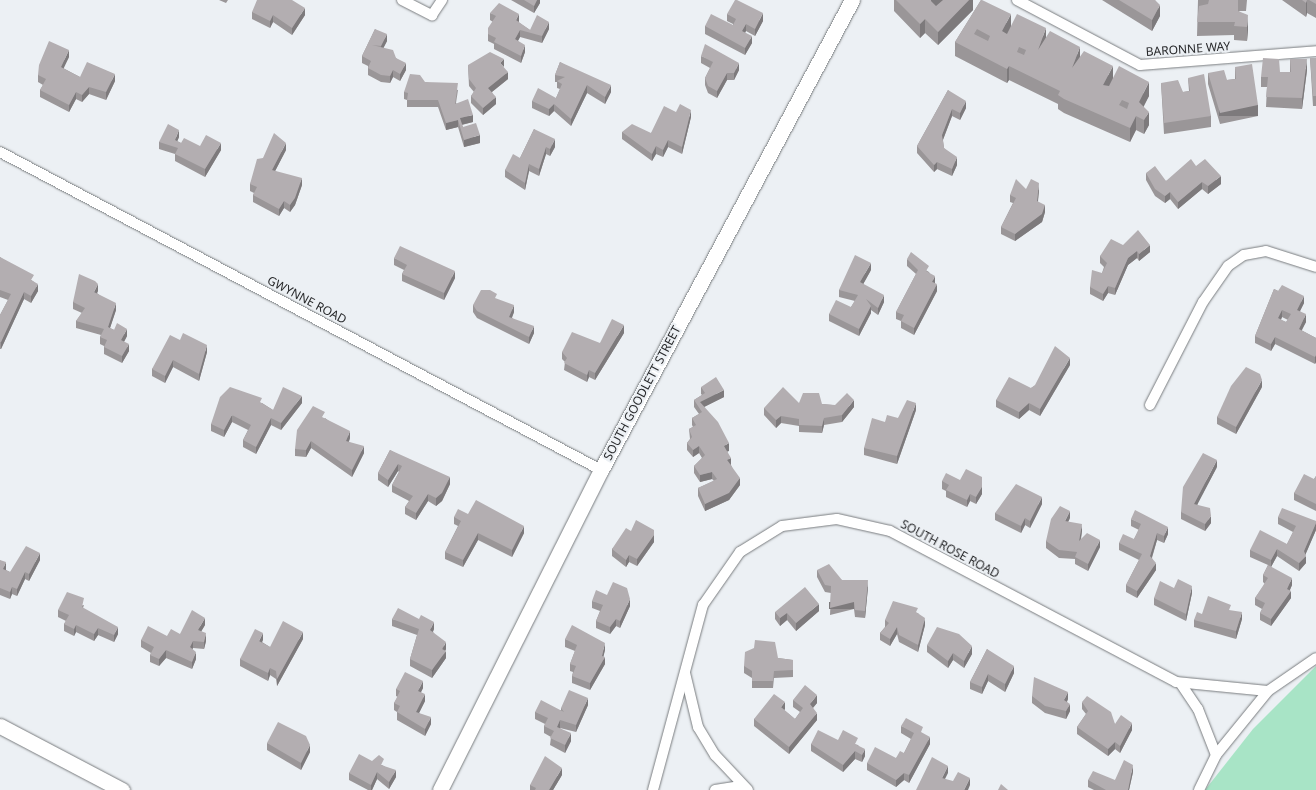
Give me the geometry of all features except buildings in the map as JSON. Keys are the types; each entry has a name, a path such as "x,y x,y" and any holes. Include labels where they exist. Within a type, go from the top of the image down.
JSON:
{"main road":[{"name":"SOUTH GOODLETT STREET","path":"440,790 601,470 852,0"},
{"path":"0,726 122,790"}],"street":[{"path":"402,0 432,14 442,0"},
{"name":"BARONNE WAY","path":"1017,0 1140,65 1316,51"},
{"name":"GWYNNE ROAD","path":"0,152 601,470"},
{"path":"1150,405 1203,302 1228,266 1244,255 1266,251 1316,267"},
{"name":"SOUTH ROSE ROAD","path":"653,790 684,668 703,605 740,552 782,526 837,519 890,530 1181,684 1268,691"},
{"path":"1199,790 1216,754 1268,691 1316,658"},
{"path":"684,668 698,727 744,788"},
{"name":"SOUTH ROSE ROAD","path":"1181,684 1198,709 1216,754"},
{"path":"716,790 744,788"}],"green space":[{"path":"1316,666 1316,790 1205,790 1253,729"}]}
